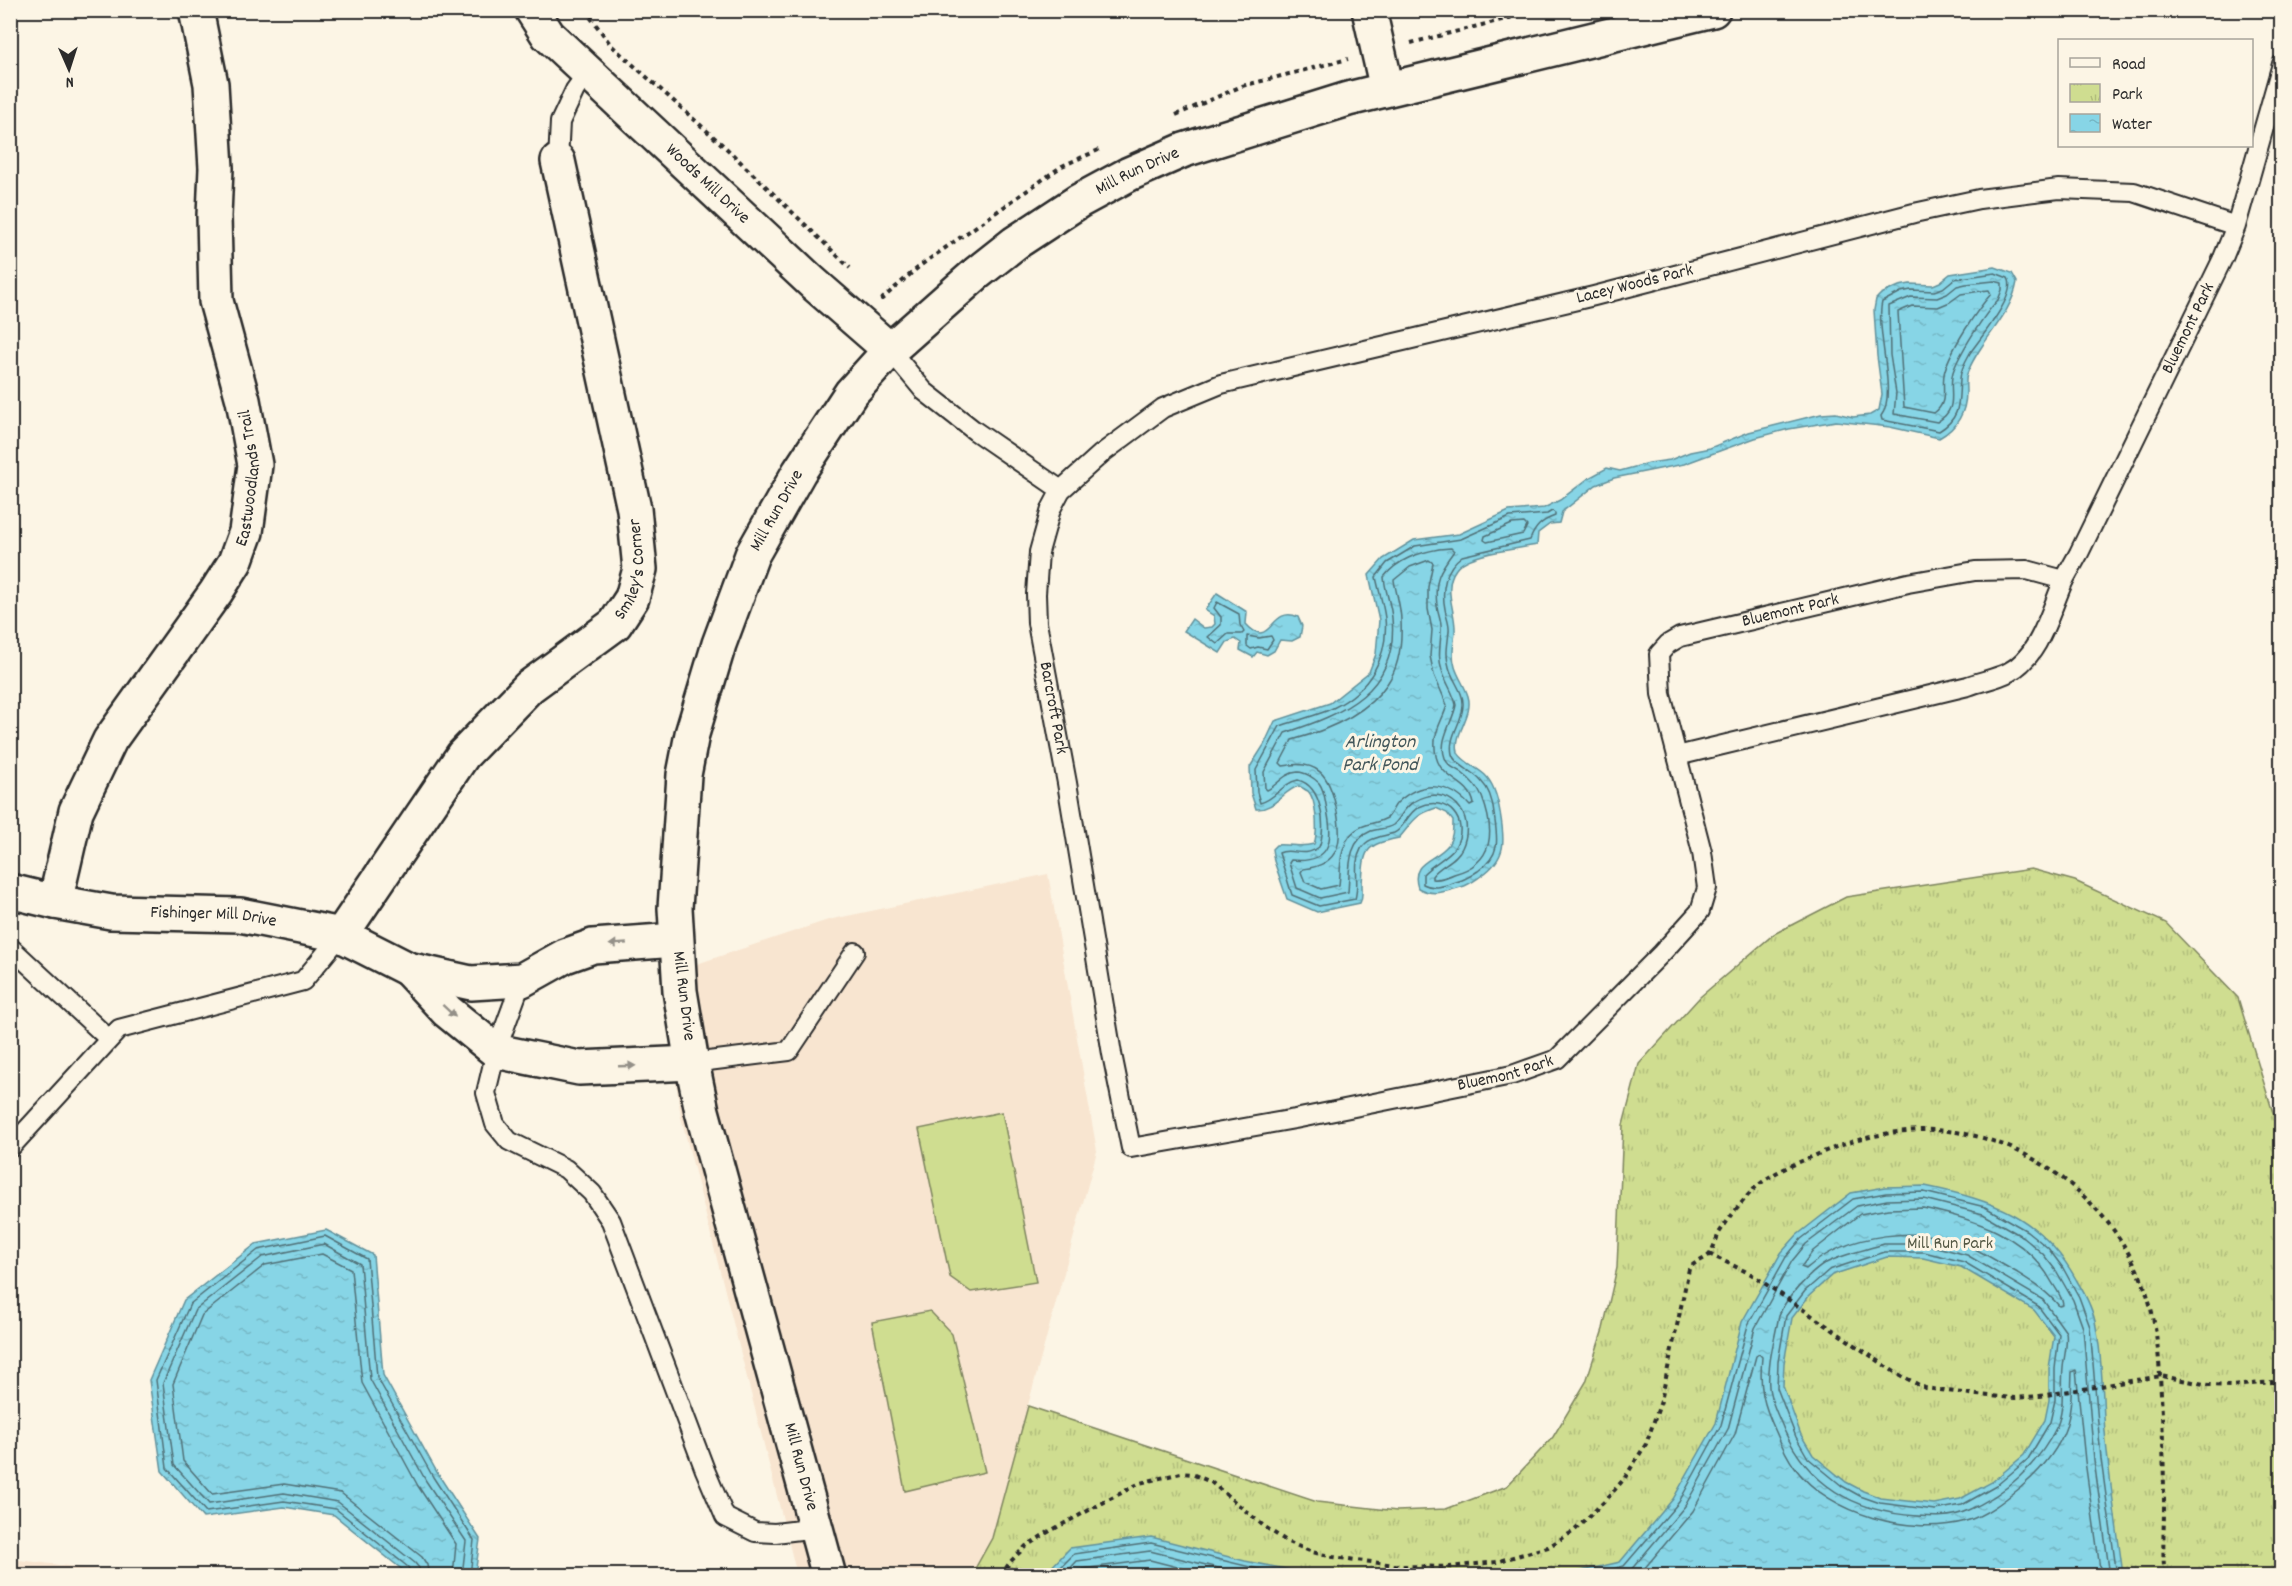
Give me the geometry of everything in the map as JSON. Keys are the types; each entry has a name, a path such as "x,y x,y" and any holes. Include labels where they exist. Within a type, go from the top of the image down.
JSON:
{"street":[{"name":"Eastwoodlands Trail","path":"55,902 76,811 110,740 216,592 235,562 246,532 255,465 243,400 216,301 214,216 216,168 211,84 196,10"},
{"name":"Woods Mill Drive","path":"532,10 549,35 813,283 890,350"},
{"path":"1369,10 1387,89"},
{"name":"Mill Run Drive","path":"829,1575 702,1111 680,990 676,940 676,877 684,775 692,734 719,644 752,555 787,493 851,393 890,350 977,273 1015,243 1079,201 1129,174 1184,150 1387,89 1713,10"},
{"name":"Smiley's Corner","path":"341,935 463,755 529,687 615,624 632,598 640,569 634,509 558,161"},
{"name":"Fishinger Mill Drive","path":"10,891 111,912 240,915 341,935 408,969 471,983 522,980 565,956 593,946 676,940"},
{"name":"Fishinger Mill Drive","path":"408,969 447,1011 496,1051 579,1068 692,1064"}],"lane":[{"name":"Bluemont Park","path":"1677,756 1968,686 2007,673 2022,664 2034,649 2064,580 2223,258 2236,226 2282,64"},
{"name":"Smiley's Corner","path":"558,161 560,122 575,90 588,72"},
{"name":"Lacey Woods Park","path":"1061,490 1101,454 1163,408 1221,384 1594,296 1914,213 1979,199 2024,193 2059,189 2096,189 2134,192 2236,226"},
{"path":"890,350 924,391 975,431 1061,490"},
{"name":"Barcroft Park","path":"1061,490 1051,509 1039,552 1036,594 1037,623 1131,1148"},
{"name":"Bluemont Park","path":"1131,1148 1295,1119 1512,1075 1557,1059 1662,953 1700,911 1707,888 1706,869 1661,694 1659,654 1668,644 1680,638 1908,583 1975,571 2027,570 2064,580"},
{"path":"10,1148 119,1029 303,981 341,935"},
{"path":"10,947 109,1039"},
{"path":"692,1064 789,1051 855,952"},
{"path":"522,980 496,1051 486,1093 495,1124 509,1141 566,1169 592,1193 611,1221 725,1517 755,1532 775,1533 817,1528"}],"path":[{"path":"585,10 611,45 725,147 857,275"},
{"path":"1168,119 1242,86 1541,10"},
{"path":"874,291 882,299 921,265 1062,166 1104,147"},
{"path":"1001,1575 1026,1546 1050,1531 1140,1483 1181,1473 1192,1474 1211,1482 1282,1539 1312,1552 1333,1557 1393,1565 1450,1567 1496,1562 1548,1547 1574,1531 1605,1501 1624,1479 1646,1444 1661,1401 1689,1269 1709,1254 1721,1230 1744,1199 1757,1186 1790,1166 1840,1145 1883,1135 1925,1130 1969,1134 2020,1152 2046,1165 2077,1190 2108,1224 2131,1260 2147,1293 2158,1340 2164,1450 2165,1575"},
{"path":"1709,1254 1751,1274 1896,1373 1926,1388 2015,1398 2160,1376 2209,1385 2232,1386 2282,1382"}],"shaded area":[{"path":"1048,874 1097,1151 992,1538 971,1575 797,1575 681,1117 661,976 828,920"},
{"path":"11,1559 140,1575 11,1575"}],"green space":[{"name":"Mill Run Park","path":"2031,869 2075,881 2166,923 2238,998 2281,1139 2281,1575 971,1576 992,1538 1028,1406 1317,1502 1397,1511 1446,1509 1507,1486 1553,1437 1586,1382 1603,1329 1617,1268 1623,1125 1639,1064 1700,997 1774,934 1846,897"},
{"path":"1002,1112 1036,1282 971,1292 950,1277 919,1129"},
{"path":"930,1311 952,1334 985,1472 905,1491 872,1322"}],"water":[{"name":"Arlington Park Pond","path":"1995,267 2012,273 2017,282 2014,295 2002,318 1972,362 1967,374 1966,399 1959,419 1939,438 1890,427 1836,421 1789,429 1755,438 1684,464 1614,478 1596,485 1562,512 1559,523 1550,524 1538,533 1537,545 1481,555 1456,569 1450,584 1455,623 1453,653 1456,671 1467,692 1469,703 1458,738 1458,752 1462,758 1485,775 1493,787 1503,832 1500,855 1489,869 1464,886 1434,893 1418,888 1416,879 1420,867 1443,850 1452,836 1453,821 1447,813 1436,808 1418,816 1399,838 1379,843 1368,851 1365,856 1360,903 1317,912 1287,899 1272,849 1276,845 1314,844 1315,809 1311,795 1299,786 1288,791 1274,803 1256,809 1251,793 1250,767 1275,721 1330,703 1369,672 1376,654 1379,620 1369,575 1383,559 1414,540 1459,534 1509,511 1544,508 1560,500 1589,478 1607,468 1620,471 1670,460 1690,452 1710,448 1749,432 1821,414 1836,413 1853,417 1870,415 1879,410 1882,394 1874,310 1876,299 1881,294 1899,286 1933,285 1950,274"},
{"path":"1217,593 1247,612 1246,624 1254,631 1261,633 1266,631 1282,617 1289,615 1298,617 1302,626 1300,637 1292,641 1280,640 1274,651 1267,655 1257,652 1253,657 1240,650 1241,643 1235,639 1227,642 1220,653 1184,631 1192,619 1204,628 1215,624 1214,616 1205,610"},
{"path":"1925,1186 1950,1191 1994,1205 2031,1227 2048,1241 2077,1281 2091,1309 2098,1340 2107,1449 2123,1575 1564,1575 1620,1562 1673,1499 1716,1423 1742,1322 1781,1253 1797,1235 1851,1193 1885,1187","holes":["1887,1257 1923,1258 1961,1267 2034,1310 2054,1336 2049,1368 2049,1400 2045,1420 2024,1455 1992,1482 1960,1499 1934,1504 1881,1498 1846,1482 1813,1455 1801,1435 1783,1386 1784,1363 1792,1318 1809,1296 1832,1275"]},
{"path":"326,1230 373,1255 383,1375 438,1474 480,1539 475,1575 409,1575 334,1515 284,1507 203,1518 162,1471 149,1380 184,1300 256,1244"},
{"path":"1151,1537 1245,1561 1316,1575 1044,1575 1070,1548"}]}
